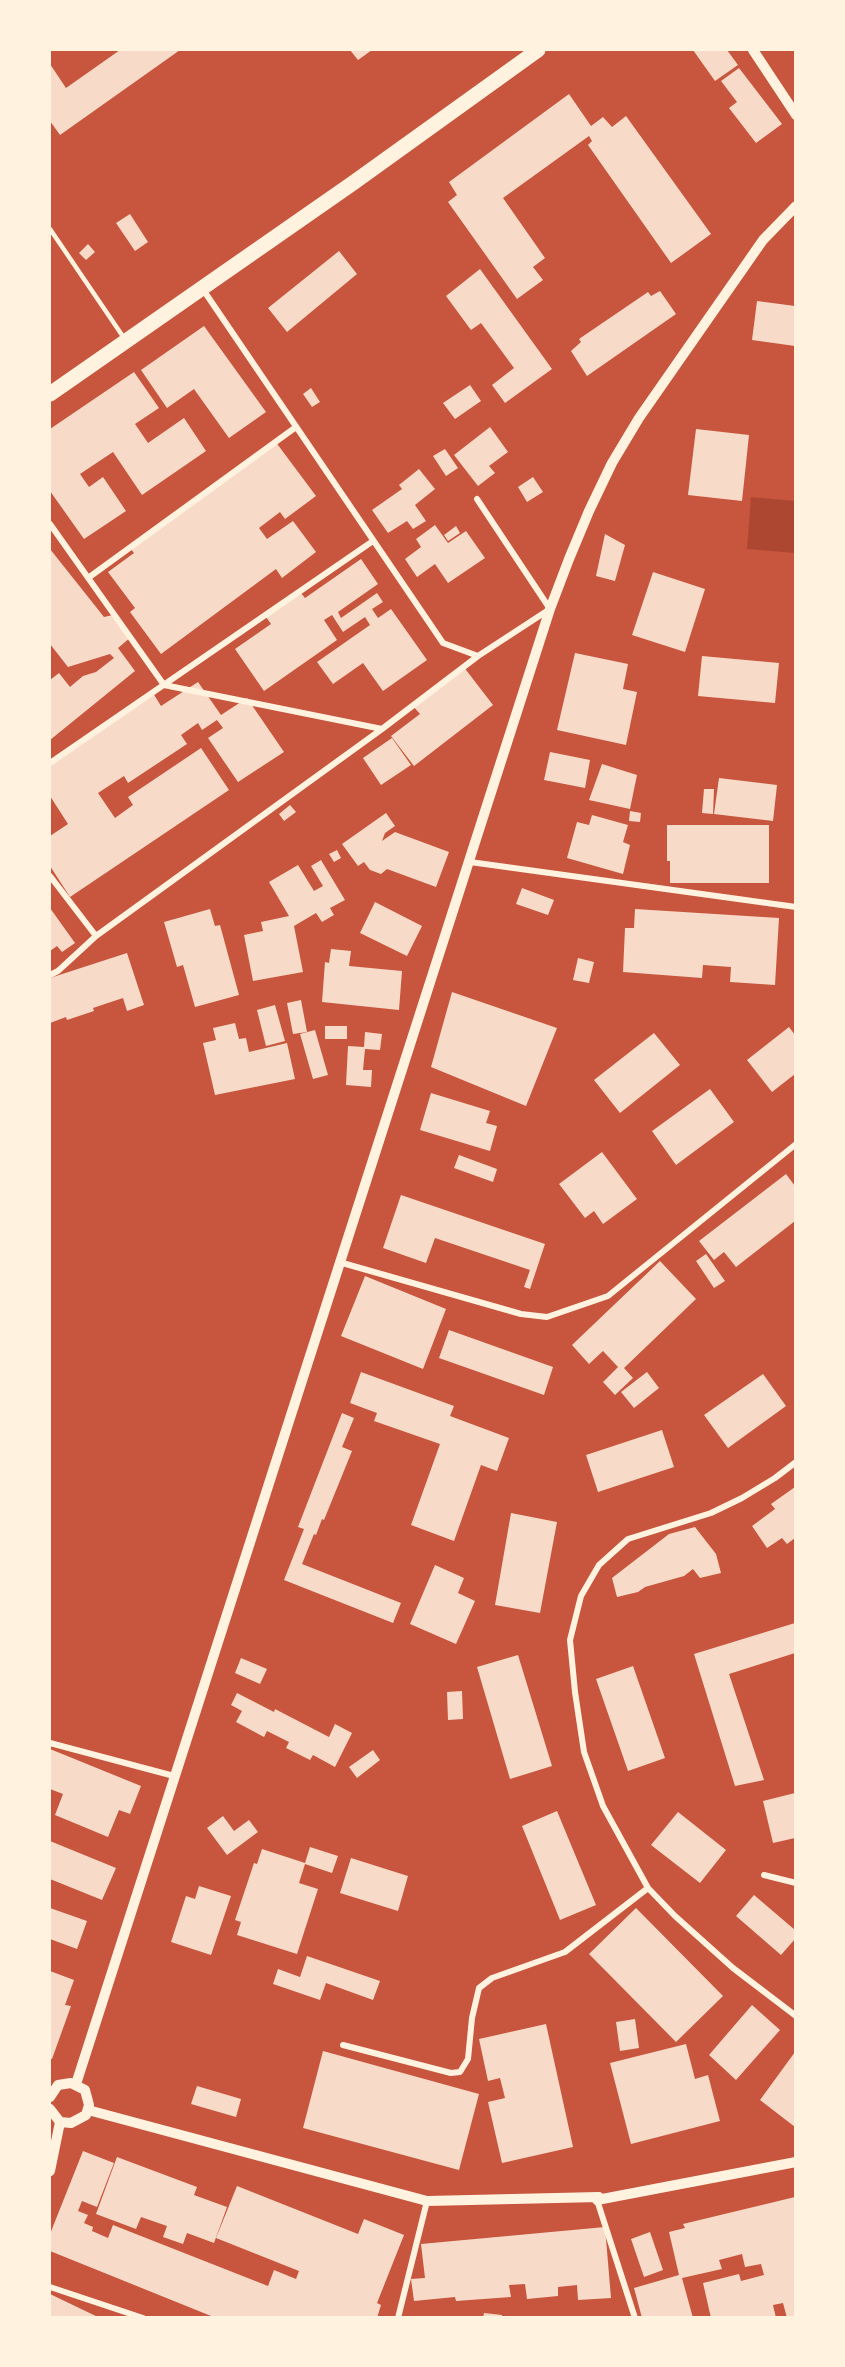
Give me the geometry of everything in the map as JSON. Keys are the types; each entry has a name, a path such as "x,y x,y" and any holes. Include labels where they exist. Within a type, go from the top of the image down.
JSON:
{"main road":[{"path":"50,394 353,183 538,50"}],"street":[{"path":"753,50 795,114"},
{"path":"76,2084 550,609 589,511 612,463 639,418 763,240 795,206"},
{"path":"202,288 443,643 478,656"},
{"path":"88,578 296,427"},
{"path":"477,499 550,609"},
{"path":"50,524 164,685 382,729"},
{"path":"50,764 373,541"},
{"path":"50,975 58,971 96,936 382,729 478,656 550,609"},
{"path":"470,862 795,907"},
{"path":"50,876 96,936"},
{"path":"339,1262 521,1314 547,1317 608,1296 683,1238 795,1144"},
{"path":"795,1462 775,1478 711,1513 628,1539 599,1564 581,1596 570,1640 584,1752 603,1806 648,1888 675,1916 733,1968 795,2016"},
{"path":"50,1743 174,1776"},
{"path":"764,1875 795,1883"},
{"path":"343,2045 451,2073 460,2072 468,2060 472,2018 479,1988 492,1978 565,1952 648,1888"},
{"path":"50,2097 58,2085 76,2084 87,2094 88,2110 86,2115 77,2122 60,2122 50,2109"},
{"path":"88,2110 427,2201 599,2197 597,2200 634,2318"},
{"path":"50,2171 60,2122"},
{"path":"597,2200 795,2162"},
{"path":"398,2318 427,2201"},
{"path":"50,2287 142,2318"}],"lane":[{"path":"50,229 126,341"}],"shaded area":[{"path":"751,497 795,501 795,553 747,549"}],"building":[{"path":"120,50 180,50 60,135 50,121 50,64 66,88"},
{"path":"350,50 372,50 358,60"},
{"path":"693,50 727,50 738,65 715,81"},
{"path":"739,68 782,124 756,143 729,108 737,102 721,81"},
{"path":"569,94 591,126 603,117 612,127 626,116 711,234 671,263 588,145 592,141 589,136 503,198 545,258 533,267 543,280 517,299 448,202 457,195 449,182"},
{"path":"130,214 148,242 135,251 116,223"},
{"path":"88,244 95,252 86,260 79,253"},
{"path":"339,251 357,274 287,332 268,308"},
{"path":"480,269 552,369 505,403 492,385 514,368 481,323 471,330 446,296"},
{"path":"660,291 676,314 587,376 571,351 581,342 579,339 648,292 651,296"},
{"path":"757,301 795,306 795,346 752,340"},
{"path":"204,326 266,412 229,438 194,389 167,408 141,370"},
{"path":"134,372 159,408 135,424 148,443 184,418 206,451 142,495 113,452 80,474 89,487 103,477 126,511 84,539 50,491 50,429"},
{"path":"470,385 481,401 455,419 443,403"},
{"path":"311,388 320,402 312,407 303,394"},
{"path":"490,427 508,452 489,466 495,473 478,486 454,455"},
{"path":"696,429 749,435 742,501 688,495"},
{"path":"275,441 316,496 285,519 280,512 259,528 267,539 293,521 316,552 282,578 276,569 161,654 130,612 135,608 108,572 134,553 130,548"},
{"path":"445,449 458,468 446,476 433,456"},
{"path":"419,469 435,489 415,505 426,521 413,529 407,521 388,533 372,510 402,489 399,485"},
{"path":"533,477 543,492 527,502 518,487"},
{"path":"435,525 448,543 466,531 485,558 448,583 435,564 417,577 405,559 421,547 416,539"},
{"path":"456,526 460,533 448,541 444,535"},
{"path":"605,534 625,545 615,581 596,576"},
{"path":"50,549 104,617 113,615 131,637 118,648 135,671 50,740 50,680 59,673 70,687 83,676 96,672 114,658 110,654 68,667 50,644"},
{"path":"361,559 378,584 338,612 341,618 377,593 383,602 372,609 378,618 391,609 427,660 383,691 363,663 333,684 317,662 370,625 365,617 343,632 332,615 324,620 337,640 264,691 235,649 271,624 266,617 301,593 305,598"},
{"path":"653,572 705,589 685,652 632,635"},
{"path":"575,653 628,664 623,689 637,692 626,745 557,730"},
{"path":"702,656 779,663 775,703 698,696"},
{"path":"463,666 493,705 414,766 391,736 420,714 412,705"},
{"path":"198,682 221,715 247,698 284,752 238,782 208,738 223,728 217,720 202,730 198,723 181,735 187,744 128,783 124,776 98,793 115,818 133,805 128,797 201,748 229,790 70,897 50,866 50,836 68,824 50,796 50,762 153,693 161,706"},
{"path":"392,738 411,765 381,785 363,758"},
{"path":"550,752 590,760 585,788 544,780"},
{"path":"602,764 637,775 630,809 589,800"},
{"path":"719,778 777,785 773,821 714,814"},
{"path":"704,789 714,789 713,814 702,813"},
{"path":"290,805 296,812 284,821 279,814"},
{"path":"630,811 641,813 640,822 629,821"},
{"path":"386,813 395,826 385,833 382,841 395,832 449,852 436,887 387,869 381,874 370,870 364,862 358,866 342,844"},
{"path":"592,815 628,825 623,842 630,845 623,874 567,858 577,822 589,825"},
{"path":"667,825 769,825 769,883 670,883 670,861 667,861"},
{"path":"337,850 341,858 334,862 329,854"},
{"path":"321,860 345,900 330,908 334,915 322,922 316,913 294,926 303,972 253,981 244,935 263,931 261,922 289,916 269,882 298,865 314,891 323,886 311,866"},
{"path":"522,888 554,900 548,915 516,904"},
{"path":"375,902 422,926 407,956 360,933"},
{"path":"50,908 75,943 62,952 57,946 50,951"},
{"path":"210,909 215,926 220,925 239,995 195,1007 183,965 177,967 164,922"},
{"path":"635,909 779,918 775,985 730,982 731,967 703,965 702,978 623,972 625,928 634,928"},
{"path":"331,949 351,951 349,966 402,971 399,1010 322,1002 325,962 329,963"},
{"path":"127,953 144,1005 127,1011 123,998 93,1008 94,1011 50,1023 50,978"},
{"path":"578,958 594,962 589,983 573,980"},
{"path":"452,992 557,1028 526,1106 431,1067"},
{"path":"301,1000 307,1032 293,1034 287,1003"},
{"path":"275,1005 285,1041 266,1046 257,1010"},
{"path":"235,1023 239,1039 246,1038 249,1052 287,1043 295,1079 215,1095 203,1043 216,1040 213,1028"},
{"path":"325,1026 347,1026 347,1039 325,1039"},
{"path":"789,1027 795,1035 795,1074 772,1092 747,1060"},
{"path":"315,1030 328,1075 313,1079 300,1034"},
{"path":"365,1032 382,1034 380,1050 365,1049 363,1070 372,1070 371,1087 346,1085 348,1046 364,1047"},
{"path":"654,1033 680,1065 620,1113 594,1080"},
{"path":"710,1089 734,1122 676,1165 652,1131"},
{"path":"431,1093 490,1111 486,1123 497,1126 490,1151 420,1130"},
{"path":"602,1152 637,1199 603,1224 594,1211 585,1218 559,1184"},
{"path":"459,1155 497,1169 493,1182 454,1168"},
{"path":"786,1174 795,1186 795,1221 736,1267 724,1252 714,1260 699,1241"},
{"path":"401,1195 545,1244 530,1289 524,1287 530,1270 435,1238 426,1263 383,1248"},
{"path":"706,1254 725,1281 714,1288 696,1261"},
{"path":"660,1261 696,1299 624,1368 633,1378 615,1395 603,1382 618,1367 603,1351 589,1364 572,1345"},
{"path":"365,1276 446,1309 423,1369 341,1336"},
{"path":"449,1330 553,1367 544,1395 439,1358"},
{"path":"361,1372 454,1406 450,1416 509,1438 497,1471 481,1465 454,1541 411,1525 440,1444 374,1421 377,1413 350,1403"},
{"path":"647,1372 659,1388 634,1408 621,1392"},
{"path":"763,1374 786,1406 728,1448 704,1415"},
{"path":"342,1413 354,1418 342,1447 352,1451 324,1520 322,1519 316,1535 314,1534 302,1564 401,1603 393,1623 284,1580 304,1529 298,1527"},
{"path":"662,1430 674,1467 598,1492 586,1455"},
{"path":"795,1487 795,1538 787,1544 782,1538 767,1548 752,1526 775,1509 771,1504"},
{"path":"511,1513 557,1522 540,1613 495,1605"},
{"path":"695,1527 716,1554 721,1573 700,1578 693,1569 684,1576 617,1597 612,1578 669,1534"},
{"path":"435,1565 464,1578 458,1593 475,1601 456,1644 410,1624"},
{"path":"795,1623 795,1653 729,1674 764,1780 735,1786 694,1654"},
{"path":"518,1655 552,1766 510,1779 477,1667"},
{"path":"241,1658 267,1669 260,1684 235,1673"},
{"path":"633,1666 665,1758 628,1771 596,1679"},
{"path":"462,1691 463,1719 448,1720 447,1692"},
{"path":"237,1693 274,1712 275,1709 329,1737 335,1724 352,1733 335,1767 313,1755 310,1760 286,1748 289,1742 267,1731 264,1737 236,1722 242,1711 231,1705"},
{"path":"50,1749 141,1786 130,1814 119,1810 108,1837 55,1815 63,1794 50,1789"},
{"path":"373,1750 380,1760 357,1778 349,1767"},
{"path":"795,1793 795,1838 773,1843 763,1801"},
{"path":"557,1811 596,1905 560,1920 522,1826"},
{"path":"678,1812 726,1850 700,1883 651,1845"},
{"path":"223,1816 234,1831 249,1820 258,1832 227,1855 207,1828"},
{"path":"50,1841 116,1868 102,1900 50,1879"},
{"path":"310,1847 338,1856 332,1873 305,1864 299,1883 318,1889 297,1954 237,1935 241,1922 235,1920 254,1863 257,1864 262,1849 305,1863"},
{"path":"351,1858 408,1876 398,1911 340,1893"},
{"path":"199,1886 231,1896 211,1955 171,1942 186,1896 195,1899"},
{"path":"754,1895 795,1930 795,1939 781,1955 736,1916"},
{"path":"50,1908 87,1921 77,1949 50,1939"},
{"path":"636,1908 723,1996 676,2042 589,1954"},
{"path":"307,1956 380,1981 373,2000 326,1983 320,2000 273,1984 278,1969 300,1977"},
{"path":"50,1971 74,1980 65,2005 71,2006 52,2059 50,2058"},
{"path":"752,2005 780,2030 736,2080 709,2055"},
{"path":"635,2019 639,2048 620,2051 616,2022"},
{"path":"546,2024 573,2147 502,2163 488,2102 505,2098 500,2078 488,2081 479,2039"},
{"path":"686,2044 695,2079 708,2075 720,2121 631,2144 610,2063"},
{"path":"323,2051 479,2094 459,2170 303,2128"},
{"path":"795,2052 795,2127 760,2100"},
{"path":"197,2086 241,2099 236,2117 191,2104"},
{"path":"83,2151 114,2163 97,2207 82,2201 78,2211 88,2215 84,2223 93,2227 92,2231 108,2238 113,2225 268,2286 274,2270 296,2279 299,2271 216,2238 237,2186 358,2234 364,2219 404,2235 377,2303 381,2305 377,2318 216,2318 50,2251 50,2234"},
{"path":"117,2157 197,2187 194,2195 227,2207 214,2243 187,2233 183,2244 163,2237 167,2226 141,2217 136,2229 96,2214"},
{"path":"795,2197 795,2318 787,2318 783,2303 773,2305 776,2318 711,2318 703,2283 739,2274 741,2281 764,2275 761,2264 745,2267 742,2254 719,2260 722,2269 682,2278 693,2318 642,2318 634,2288 679,2275 669,2232 685,2228 683,2224"},
{"path":"605,2227 611,2298 578,2300 577,2285 558,2287 558,2296 527,2299 525,2284 509,2285 511,2297 456,2301 455,2297 414,2301 411,2279 425,2278 421,2244"},
{"path":"650,2232 663,2270 644,2277 631,2239"},
{"path":"50,2294 100,2318 50,2318"},
{"path":"484,2313 502,2315 502,2318 483,2318"}]}
